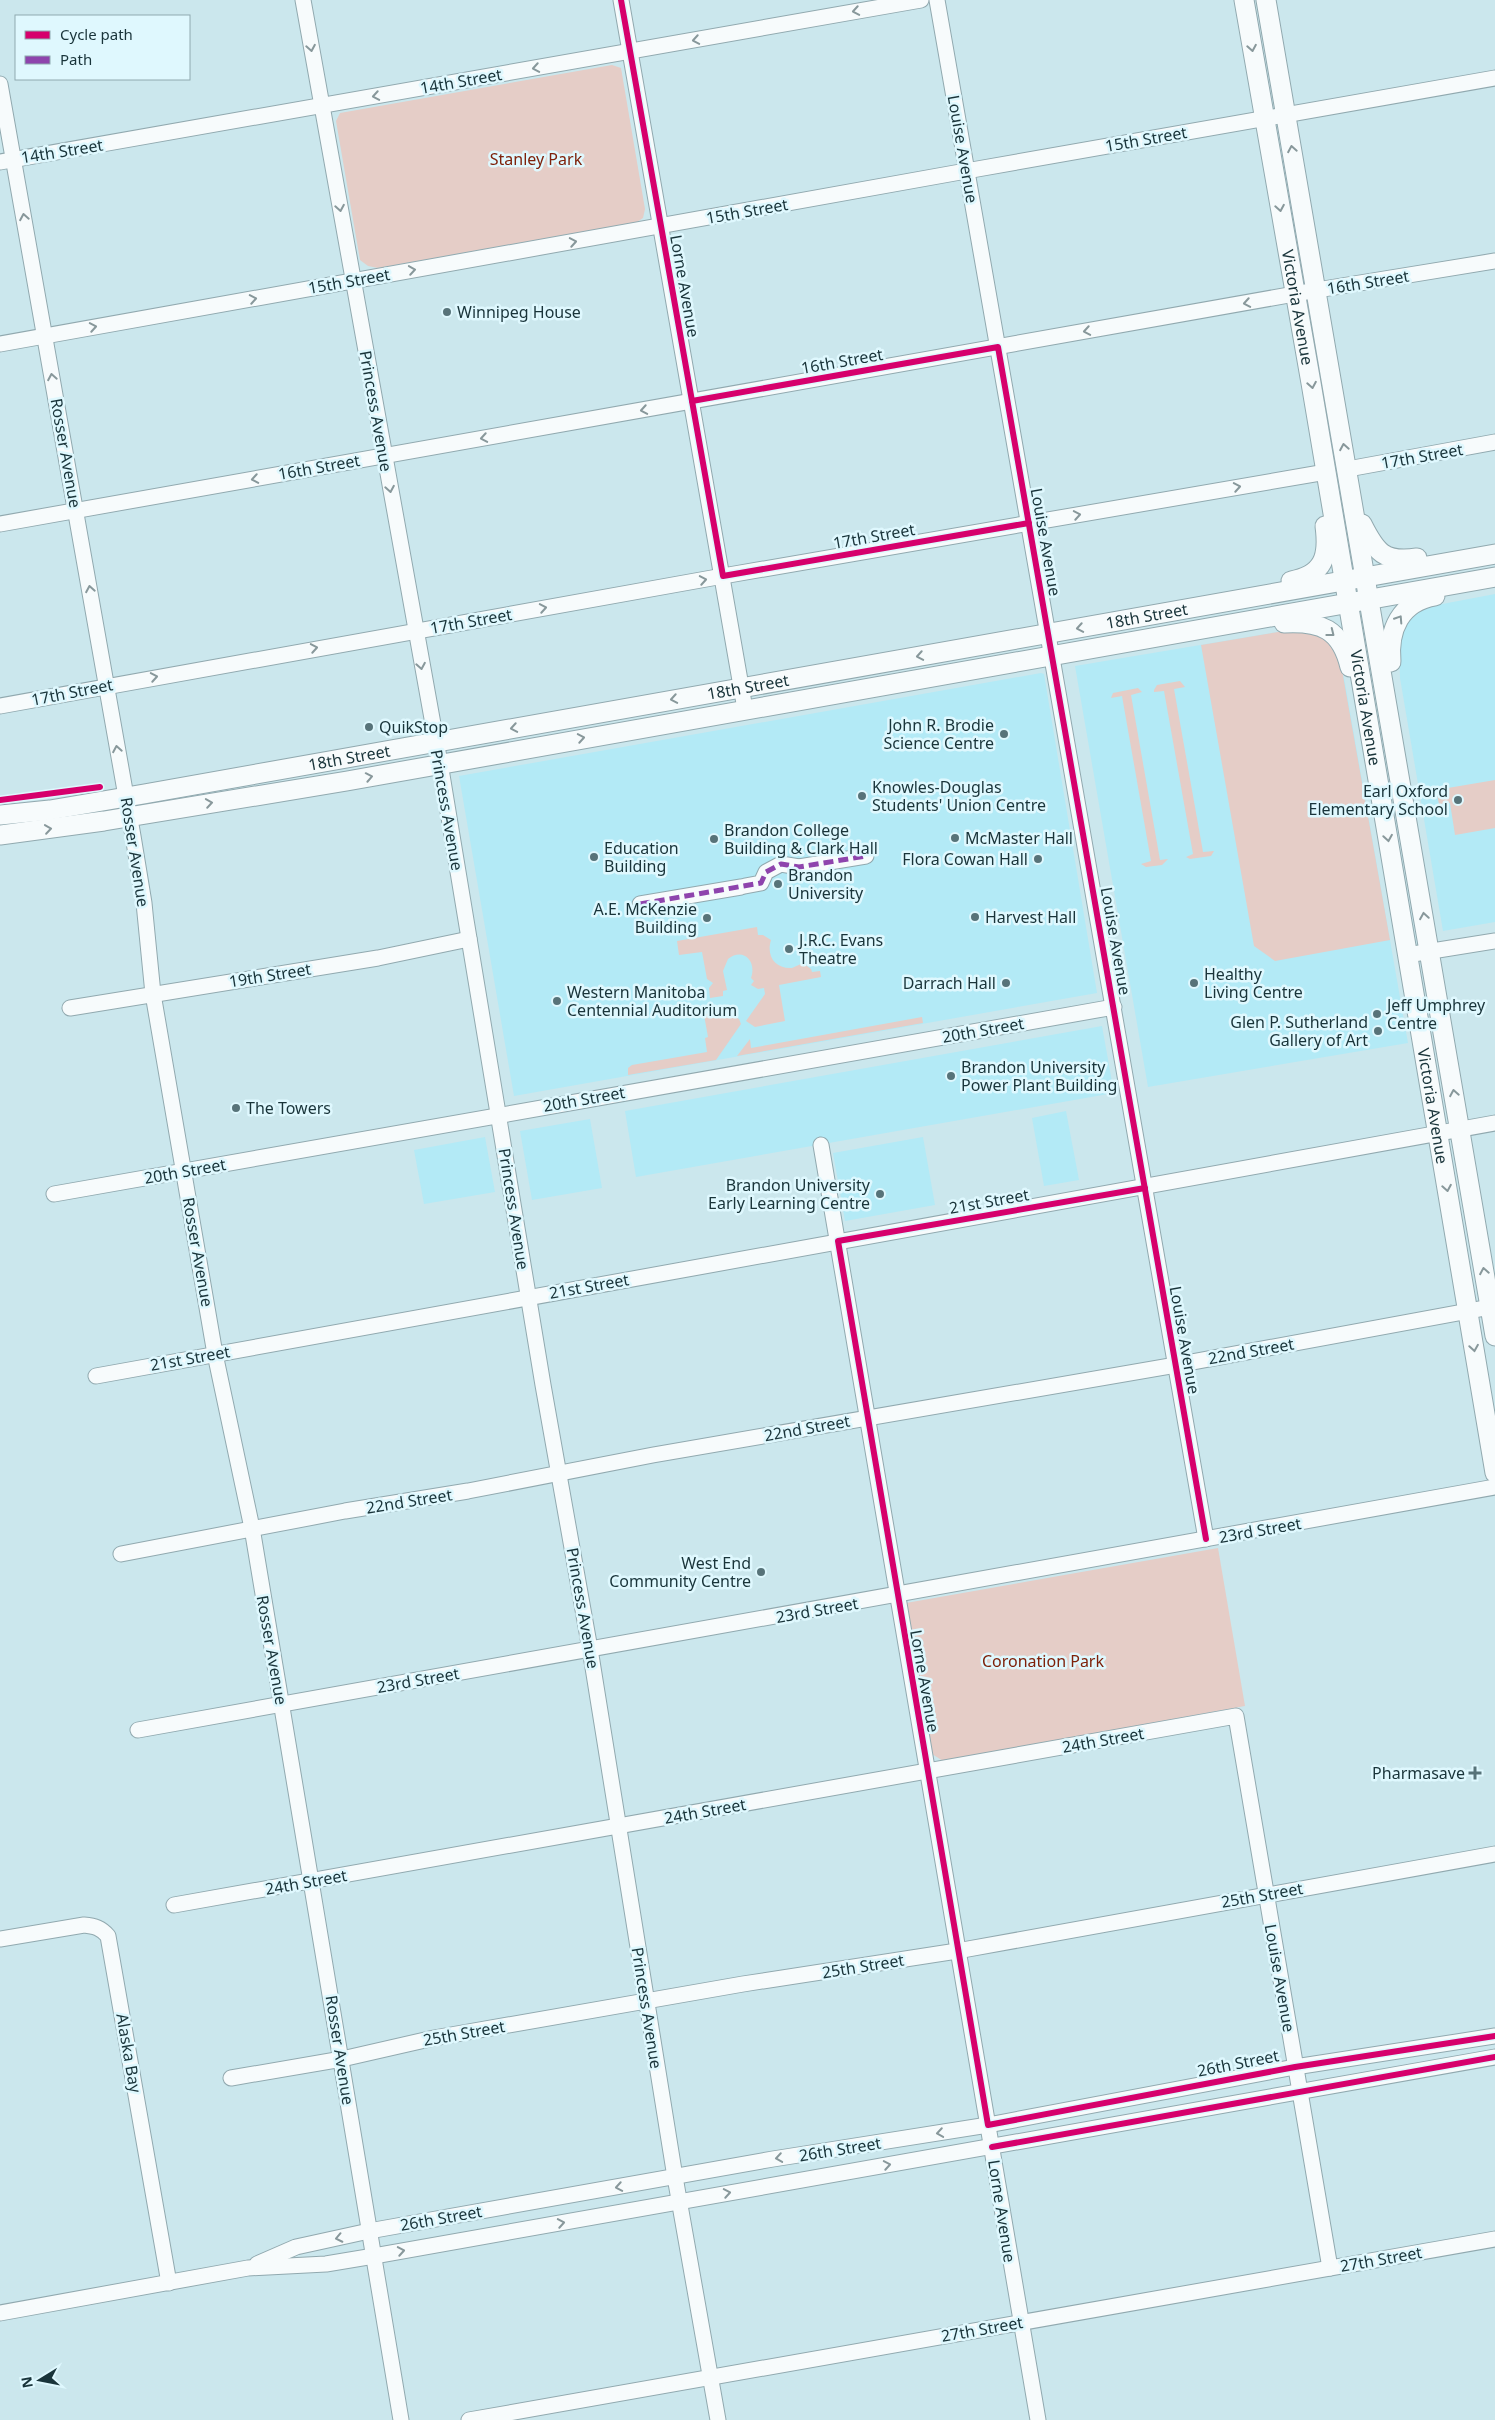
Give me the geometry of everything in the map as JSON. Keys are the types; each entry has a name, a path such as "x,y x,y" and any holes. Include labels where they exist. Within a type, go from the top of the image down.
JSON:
{"main road":[{"name":"Victoria Avenue","path":"1244,0 1321,439 1322,472 1348,603 1495,1473"},
{"name":"Victoria Avenue","path":"1266,0 1403,788 1460,1130 1492,1306 1495,1336"},
{"path":"1197,607 1248,588 1305,577 1318,570 1326,552 1322,472"},
{"path":"1352,495 1370,540 1387,557 1399,559 1472,550 1495,552"},
{"name":"18th Street","path":"0,815 50,810 126,797 1344,581 1495,552"},
{"name":"18th Street","path":"0,835 130,817 1495,577"},
{"path":"1403,788 1403,748 1390,651 1393,628 1406,609 1415,603 1429,597 1478,589 1495,582"},
{"path":"1146,638 1189,638 1296,623 1320,625 1329,630 1343,646 1347,656 1356,701 1380,790"}],"street":[{"name":"Princess Avenue","path":"303,0 440,763 528,1297 560,1472 620,1826 646,2002 679,2202 718,2420"},
{"name":"Lorne Avenue","path":"621,0 745,709"},
{"name":"14th Street","path":"7,161 921,0"},
{"name":"Louise Avenue","path":"936,0 1053,654 1206,1539"},
{"name":"15th Street","path":"0,344 352,280 661,227 966,170 1495,78"},
{"name":"Rosser Avenue","path":"0,84 7,161 44,336 130,817 144,903 153,994 216,1354 252,1528 401,2420"},
{"name":"16th Street","path":"0,524 1317,290 1495,261"},
{"name":"17th Street","path":"1348,469 1495,442"},
{"name":"17th Street","path":"0,706 106,685 415,630 1322,472"},
{"path":"640,904 761,883 766,872 776,865 787,864 799,867 866,856"},
{"name":"19th Street","path":"70,1008 378,958 469,939"},
{"path":"1407,956 1495,941"},
{"name":"20th Street","path":"54,1194 498,1114 1114,1007"},
{"name":"21st Street","path":"96,1376 838,1241 1145,1188 1495,1123"},
{"name":"Lorne Avenue","path":"821,1145 1038,2420"},
{"name":"22nd Street","path":"121,1554 252,1528 468,1491 560,1472 1176,1365 1492,1306"},
{"name":"23rd Street","path":"138,1730 897,1596 1495,1487"},
{"name":"Louise Avenue","path":"1236,1716 1330,2268"},
{"name":"24th Street","path":"174,1905 1236,1716"},
{"name":"25th Street","path":"231,2078 342,2059 434,2038 957,1951 1495,1854"},
{"name":"Alaska Bay","path":"0,1939 84,1925 102,1929 108,1936 168,2282"},
{"name":"26th Street","path":"248,2268 296,2247 369,2231 675,2177 988,2125 1295,2066 1495,2036"},
{"name":"26th Street","path":"0,2313 248,2268 326,2264 374,2256 1495,2057"},
{"name":"27th Street","path":"468,2420 1495,2238"}],"shaded area":[{"name":"Earl Oxford Elementary School","path":"1495,594 1495,922 1443,931 1400,678 1399,641 1406,622 1422,610 1437,605"},
{"path":"1278,632 1344,677 1408,1043 1148,1087 1075,666"},
{"name":"Brandon University","path":"1041,673 1044,674 1097,993 514,1096 459,776"},
{"path":"1102,1026 1114,1093 636,1177 625,1111"},
{"path":"1066,1111 1079,1180 1044,1186 1032,1118"},
{"path":"590,1119 602,1188 532,1200 520,1131"},
{"path":"485,1137 495,1192 424,1204 414,1150"},
{"path":"923,1137 935,1205 845,1221 833,1153"}],"green space":[{"name":"Stanley Park","path":"612,65 621,68 645,209 643,218 637,222 378,268 368,266 360,260 336,121 340,113"},
{"path":"1290,630 1309,633 1322,638 1332,647 1341,664 1390,940 1275,961 1254,946 1201,645"},
{"path":"1180,681 1185,687 1174,689 1203,852 1214,851 1211,856 1190,859 1186,857 1193,854 1164,691 1154,692 1157,685"},
{"path":"1138,688 1142,692 1131,695 1160,860 1168,859 1162,865 1146,867 1141,864 1151,861 1122,696 1111,698 1113,693"},
{"path":"1495,780 1495,828 1455,835 1450,803 1439,804 1436,790"},
{"path":"757,927 758,935 763,935 771,940 771,956 777,964 786,968 792,968 803,963 812,972 820,971 821,977 779,985 785,1021 755,1027 746,1021 765,994 764,988 758,989 751,985 754,981 751,978 752,966 750,961 743,955 728,959 723,971 727,990 723,991 723,996 710,998 709,988 713,983 707,979 702,952 679,955 677,941"},
{"path":"720,1008 739,1019 741,1024 716,1060 628,1075 628,1068 632,1065 707,1052 705,1038 708,1037 704,1015"},
{"path":"922,1017 923,1023 737,1056 750,1039 751,1048"},
{"name":"Coronation Park","path":"1218,1548 1245,1706 943,1761 932,1754 906,1603"}],"marked path":[{"path":"640,904 761,883 766,872 781,864 799,867 866,856"}],"cycle path":[{"path":"621,0 723,576 1029,523"},
{"path":"692,401 998,347 1206,1539"},
{"path":"0,800 100,787"},
{"path":"1145,1188 838,1241 988,2125 1295,2067 1495,2036"},
{"path":"992,2147 1495,2057"}],"place":[{"name":"Winnipeg House","path":"447,312"},
{"name":"QuikStop","path":"369,727"},
{"name":"John R. Brodie Science Centre","path":"1004,734"},
{"name":"Knowles-Douglas Students' Union Centre","path":"862,796"},
{"name":"Earl Oxford Elementary School","path":"1458,800"},
{"name":"McMaster Hall","path":"955,838"},
{"name":"Brandon College Building & Clark Hall","path":"714,839"},
{"name":"Education Building","path":"594,857"},
{"name":"Flora Cowan Hall","path":"1038,859"},
{"name":"Brandon University","path":"778,884"},
{"name":"Harvest Hall","path":"975,917"},
{"name":"A.E. McKenzie Building","path":"707,918"},
{"name":"J.R.C. Evans Theatre","path":"789,949"},
{"name":"Darrach Hall","path":"1006,983"},
{"name":"Healthy Living Centre","path":"1194,983"},
{"name":"Western Manitoba Centennial Auditorium","path":"557,1001"},
{"name":"Jeff Umphrey Centre","path":"1377,1014"},
{"name":"Glen P. Sutherland Gallery of Art","path":"1378,1031"},
{"name":"Brandon University Power Plant Building","path":"951,1076"},
{"name":"The Towers","path":"236,1108"},
{"name":"Brandon University Early Learning Centre","path":"880,1194"},
{"name":"West End Community Centre","path":"761,1572"},
{"name":"Pharmasave","path":"1475,1773"}]}
